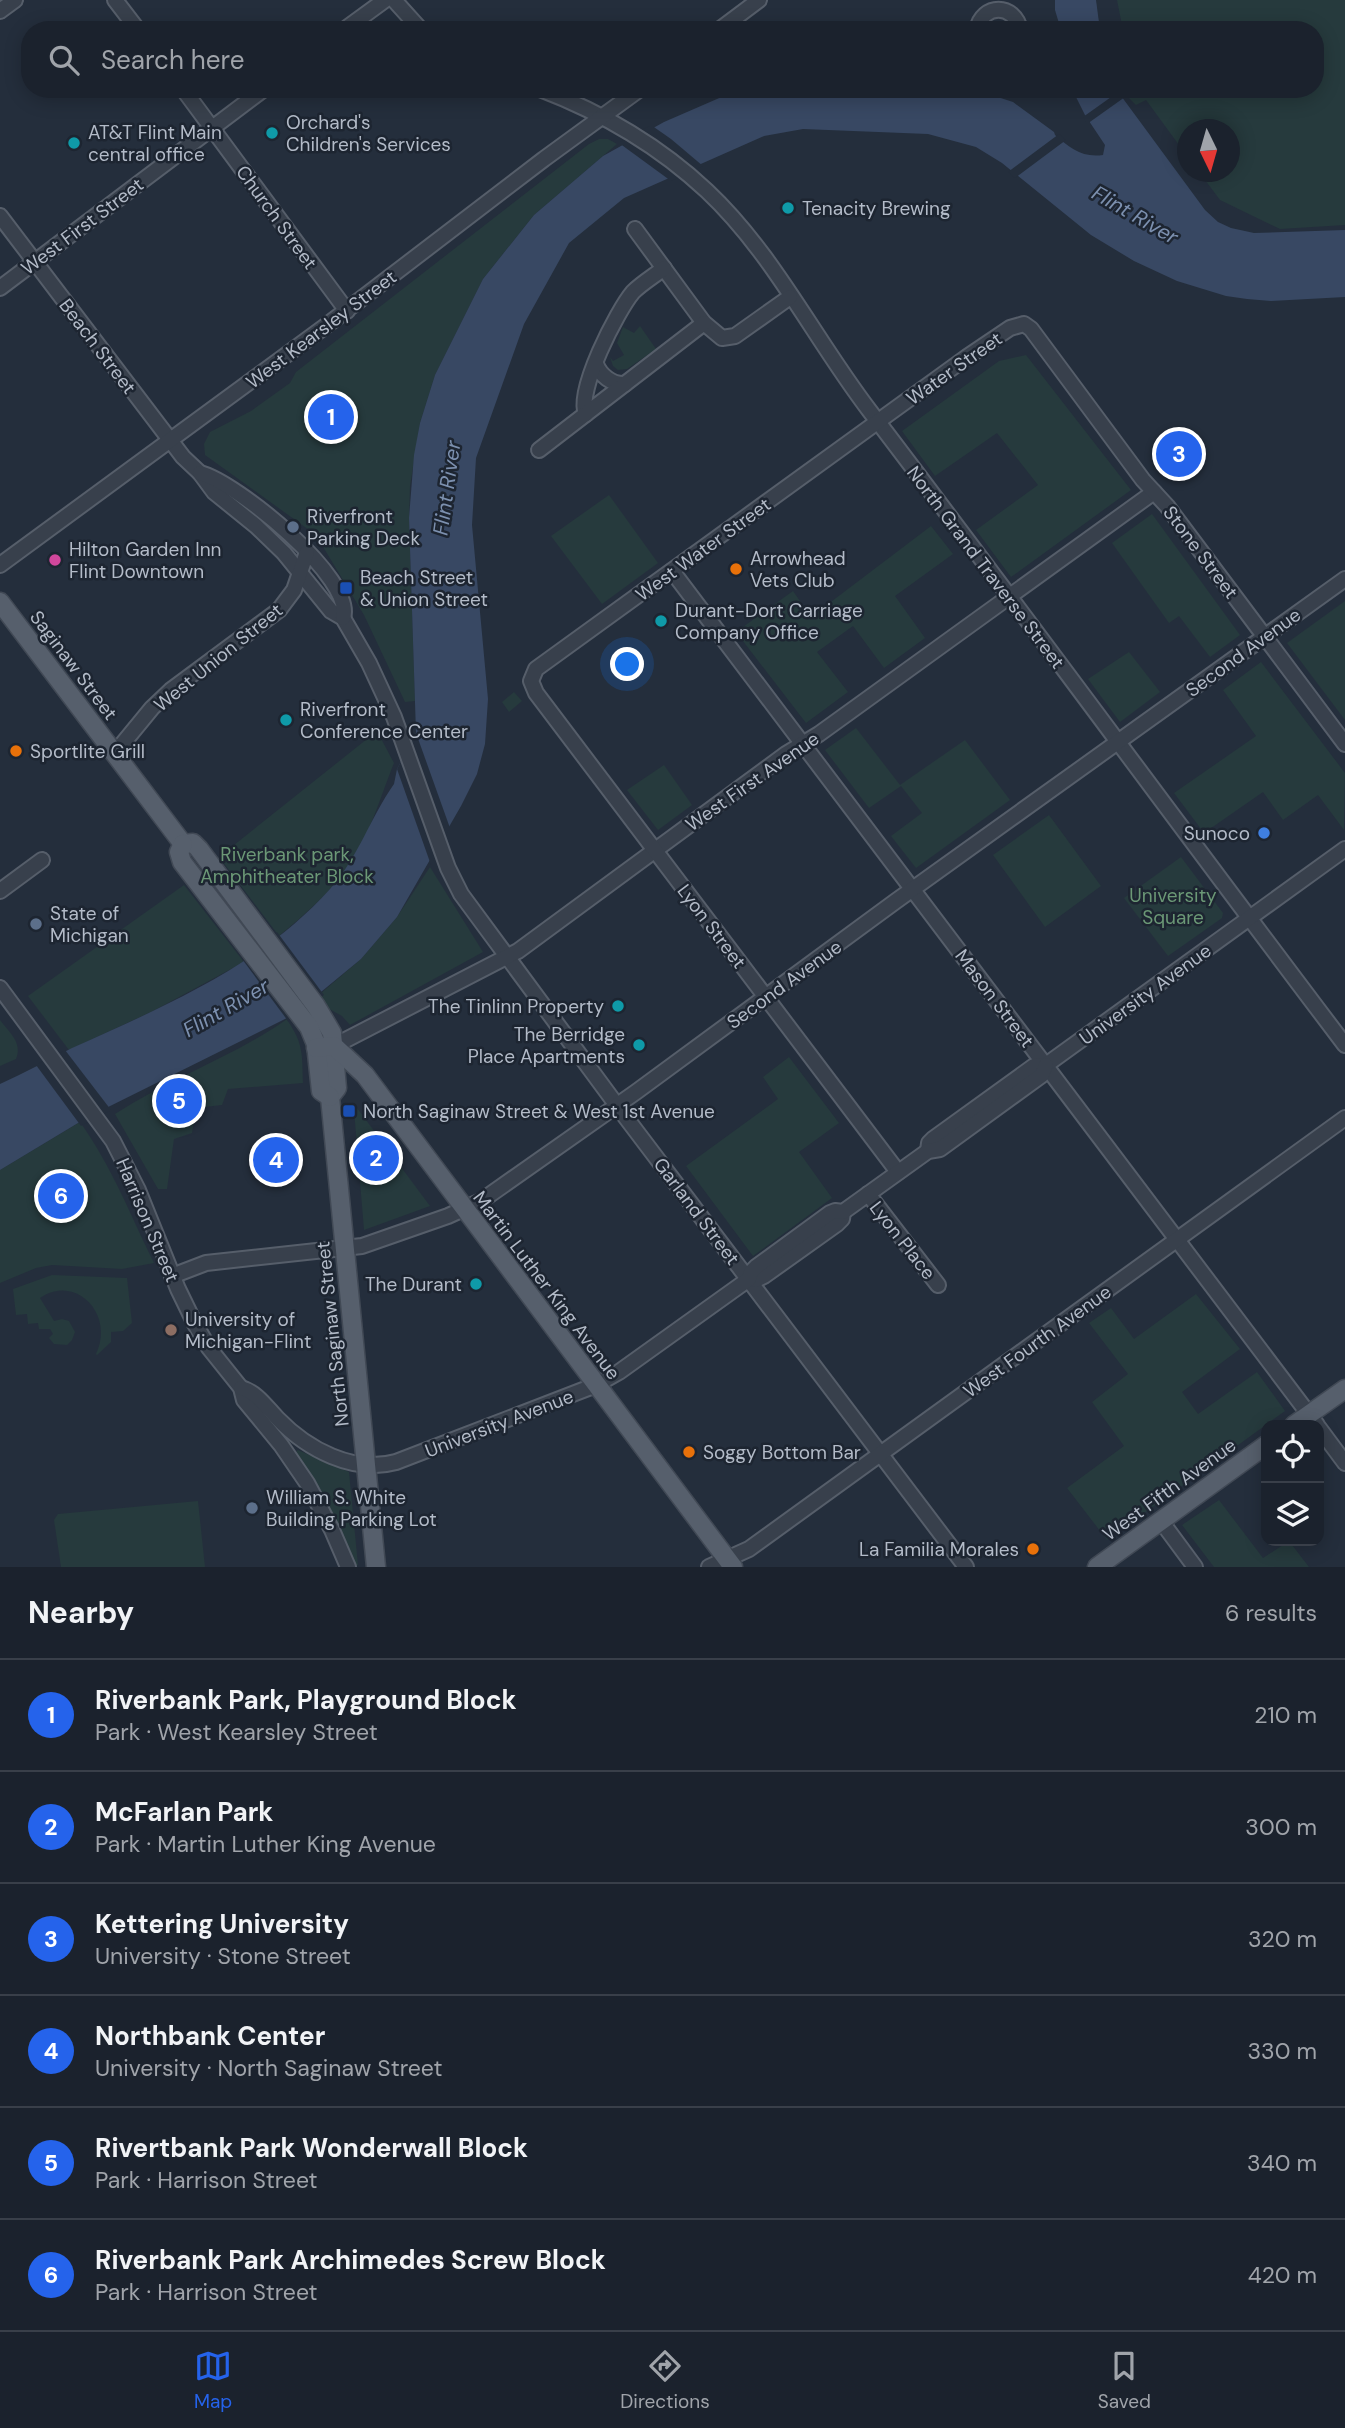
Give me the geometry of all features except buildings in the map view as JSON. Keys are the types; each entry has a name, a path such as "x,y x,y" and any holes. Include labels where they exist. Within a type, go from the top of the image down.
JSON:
{"main road":[{"name":"Saginaw Street","path":"0,602 183,844 195,845 219,892 309,1011 329,1026 325,1047"},
{"name":"North Saginaw Street","path":"325,1047 337,1088 330,1097 376,1567"},
{"name":"Martin Luther King Avenue","path":"325,1047 365,1075 730,1564"},
{"path":"1313,1420 1345,1388"},
{"name":"West Fifth Avenue","path":"1097,1567 1261,1449"}],"street":[{"path":"0,11 15,0"},
{"path":"115,0 131,21"},
{"path":"356,21 385,0"},
{"path":"394,0 413,21"},
{"path":"731,21 759,0"},
{"path":"981,21 983,15 998,4 1017,21"},
{"name":"Church Street","path":"190,98 347,311"},
{"name":"West First Street","path":"0,288 252,98"},
{"name":"North Grand Traverse Street","path":"564,98 603,116 666,156 695,180 743,229 878,423 1345,1045"},
{"name":"West Kearsley Street","path":"0,565 347,311 628,98"},
{"name":"Beach Street","path":"0,216 169,441 214,492 267,537 301,572 331,611 344,618 378,682 407,751 441,848"},
{"path":"635,229 704,323 719,337 731,338 790,297"},
{"path":"586,414 584,399 611,328 630,296 664,268"},
{"path":"539,450 704,323"},
{"name":"Water Street","path":"878,423 1010,328 1021,324 1031,329"},
{"name":"Stone Street","path":"1031,329 1345,744"},
{"path":"596,364 604,376 617,384 625,384"},
{"name":"West Water Street","path":"531,679 537,668 878,423"},
{"name":"Beach Street","path":"200,473 217,478 255,503 282,526 307,552 343,600 344,618"},
{"name":"West First Avenue","path":"325,1047 508,957 786,754 819,734 1154,492"},
{"name":"West Union Street","path":"115,753 159,701 279,610 291,595 307,552"},
{"name":"Mason Street","path":"672,571 1177,1239 1308,1420"},
{"name":"Second Avenue","path":"172,1276 206,1263 344,1249 373,1243 465,1210 486,1198 1345,579"},
{"name":"Lyon Street","path":"531,679 536,693 898,1172"},
{"name":"Garland Street","path":"441,848 458,888 508,957 966,1567"},
{"name":"University Avenue","path":"241,1388 253,1393 286,1427 311,1446 341,1459 383,1465 596,1385 749,1279 754,1269 830,1213 843,1212 928,1151 929,1143 933,1139 1034,1066 1046,1065 1345,849"},
{"path":"0,891 42,860"},
{"name":"Harrison Street","path":"0,988 99,1122 132,1176 172,1276 203,1338 241,1388 244,1399 307,1483 348,1567"},
{"name":"West Fourth Avenue","path":"709,1567 730,1564 1345,1118"},
{"name":"Lyon Place","path":"868,1194 938,1285"},
{"name":"Mason Street","path":"1324,1439 1345,1462"},
{"path":"1161,1521 1195,1567"}],"green space":[{"path":"1117,0 1345,0 1345,225 1280,229 1220,200 1206,182 1240,182 1240,119 1177,119 1177,142 1146,100 1136,105 1129,98 1324,98 1324,21 1121,21"},
{"path":"599,139 608,139 617,144 534,215 483,279 435,375 420,423 410,486 415,701 405,702 364,615 316,535 205,455 204,444 210,432 251,411 290,383 296,372 589,144"},
{"path":"640,326 656,349 627,369 618,370 613,366 610,357 613,361 624,355 617,343 623,327 634,333"},
{"path":"1026,355 1131,490 1011,577 976,530 1038,485 997,433 935,476 902,431 999,361"},
{"path":"609,495 658,563 602,604 551,536"},
{"path":"1152,514 1240,635 1210,657 1179,616 1169,623 1112,543"},
{"path":"931,526 953,554 895,596 925,638 884,668 853,626 817,652 848,692 806,723 736,632 793,591 811,617"},
{"path":"1345,601 1345,720 1287,643"},
{"path":"1129,652 1160,692 1120,722 1088,679"},
{"path":"1261,662 1345,773 1344,830 1318,795 1283,820 1263,792 1204,833 1174,793 1256,736 1223,690"},
{"path":"514,692 522,701 509,712 502,702"},
{"path":"856,728 900,785 965,740 1010,800 916,868 891,836 922,813 901,786 869,808 825,750"},
{"name":"Riverbank park, Amphitheater Block","path":"377,731 394,763 362,843 333,886 279,936 219,857"},
{"path":"664,765 692,805 658,830 627,790"},
{"path":"1049,815 1101,886 1045,927 993,855"},
{"name":"University Square","path":"1181,857 1223,913 1222,918 1168,956 1124,898"},
{"path":"430,867 483,952 350,1025 342,1016 313,1000 361,959 397,917"},
{"path":"184,885 244,962 153,1011 69,1050 28,996"},
{"path":"293,1015 287,1020 299,1043 303,1083 228,1089 222,1105 196,1108 192,1133 174,1139 167,1189 158,1189 115,1114 250,1042"},
{"path":"0,1020 14,1038 18,1053 16,1059 0,1066"},
{"path":"789,1057 839,1123 799,1152 832,1198 753,1256 686,1166 778,1099 763,1077"},
{"path":"356,1108 430,1206 364,1230 354,1110"},
{"path":"80,1122 111,1173 154,1263 122,1269 52,1265 36,1268 0,1283 0,1170"},
{"path":"52,1275 127,1278 132,1323 123,1331 111,1332 111,1342 97,1355 101,1340 100,1326 89,1302 67,1291 54,1292 40,1298 54,1321 69,1321 75,1332 67,1345 54,1344 49,1338 53,1334 50,1329 39,1329 38,1323 28,1324 27,1314 16,1315 13,1289"},
{"path":"1196,1294 1240,1349 1182,1392 1198,1414 1257,1372 1285,1411 1273,1420 1261,1420 1261,1428 1107,1540 1067,1488 1124,1446 1092,1402 1128,1374 1089,1323 1111,1308 1134,1339"},
{"path":"298,1450 349,1472 358,1565 354,1566 323,1498 295,1453"},
{"path":"1219,1500 1263,1558 1281,1546 1293,1546 1309,1567 1214,1567 1182,1525"},
{"path":"198,1501 205,1567 61,1567 54,1520 58,1514"}],"water":[{"path":"1055,0 1096,0 1099,21 1058,21"},
{"name":"Flint River","path":"719,98 1001,98 1013,102 1071,148 1096,156 1103,155 1105,145 1076,98 1123,98 1177,172 1177,182 1184,182 1205,210 1218,222 1254,233 1345,230 1345,297 1271,301 1247,299 1226,296 1177,281 1134,261 1091,235 1002,163 976,147 928,134 803,129 764,136 624,198 569,243 524,324 476,458 472,525 488,699 485,744 477,774 461,806 397,917 361,959 293,1015 88,1117 0,1170 0,1084 175,1000 242,962 303,916 340,877 356,851 394,784 397,769 416,733 409,518 414,455 420,423 435,375 483,279 534,215 603,156 664,122"}],"pier":[{"path":"1110,98 1124,98 1087,124 1083,117"},
{"path":"651,125 703,166 671,181 619,143"},
{"path":"1059,134 1066,140 1015,178 1008,172"},
{"path":"416,733 450,828 431,865 397,769"},
{"path":"277,932 324,995 288,1021 242,959"},
{"path":"65,1050 111,1110 81,1126 36,1065"}],"place":[{"name":"Orchard's Children's Services","path":"272,133"},
{"name":"AT&T Flint Main central office","path":"74,143"},
{"name":"Tenacity Brewing","path":"788,208"},
{"name":"Riverbank Park, Playground Block","path":"331,417"},
{"name":"Kettering University","path":"1179,454"},
{"name":"Riverfront Parking Deck","path":"293,527"},
{"name":"Hilton Garden Inn Flint Downtown","path":"55,560"},
{"name":"Arrowhead Vets Club","path":"736,569"},
{"name":"Beach Street & Union Street","path":"346,588"},
{"name":"Durant-Dort Carriage Company Office","path":"661,621"},
{"name":"Riverfront Conference Center","path":"286,720"},
{"name":"Sportlite Grill","path":"16,751"},
{"name":"Sunoco","path":"1264,833"},
{"name":"State of Michigan","path":"36,924"},
{"name":"The Tinlinn Property","path":"618,1006"},
{"name":"The Berridge Place Apartments","path":"639,1045"},
{"name":"Rivertbank Park Wonderwall Block","path":"179,1101"},
{"name":"North Saginaw Street & West 1st Avenue","path":"349,1111"},
{"name":"McFarlan Park","path":"376,1158"},
{"name":"Northbank Center","path":"276,1160"},
{"name":"Riverbank Park Archimedes Screw Block","path":"61,1196"},
{"name":"The Durant","path":"476,1284"},
{"name":"University of Michigan-Flint","path":"171,1330"},
{"name":"Soggy Bottom Bar","path":"689,1452"},
{"name":"William S. White Building Parking Lot","path":"252,1508"},
{"name":"La Familia Morales","path":"1033,1549"}]}
